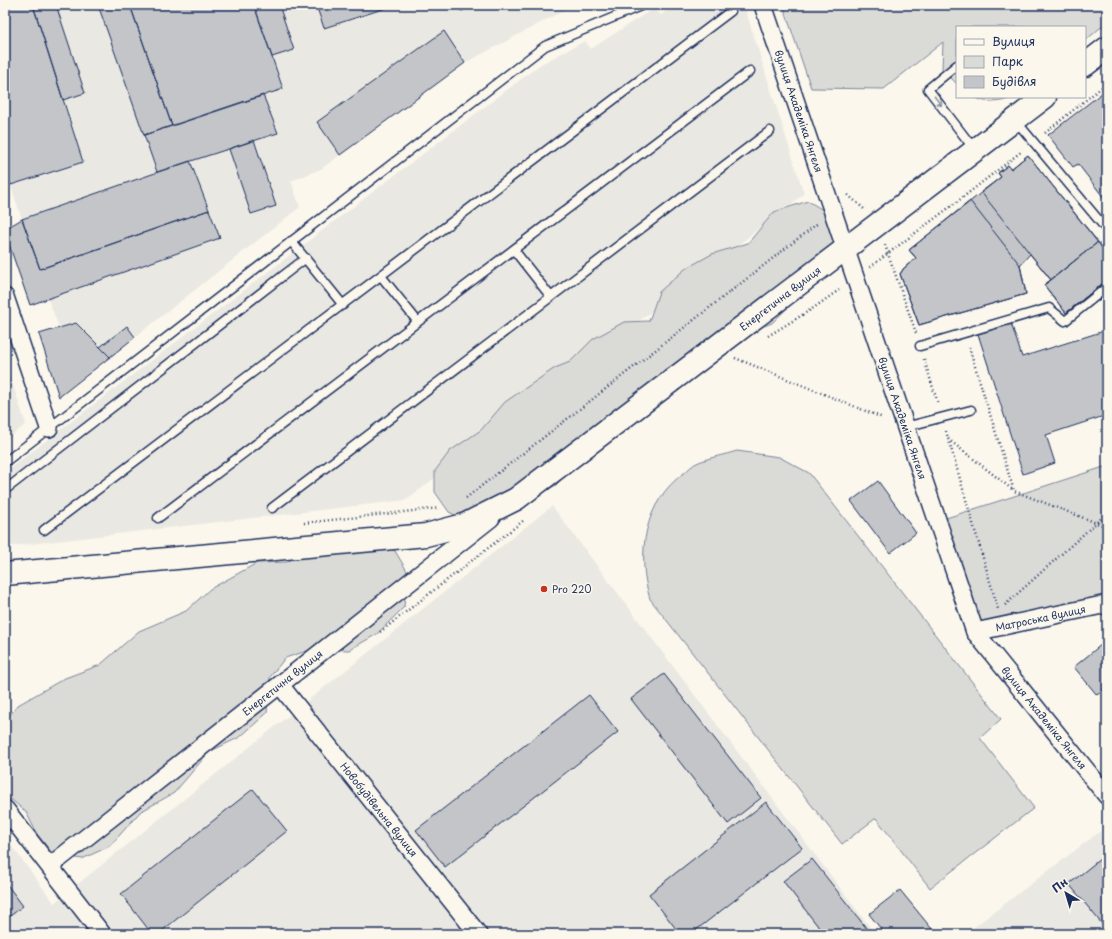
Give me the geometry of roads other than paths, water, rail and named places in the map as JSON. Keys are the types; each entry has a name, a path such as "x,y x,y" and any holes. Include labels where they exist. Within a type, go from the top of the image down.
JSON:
{"main road":[{"path":"1086,64 1107,48"},
{"name":"Енергетична вулиця","path":"5,574 426,535 464,524 516,499 1016,121 1044,98"}],"street":[{"name":"вулиця Академіка Янгеля","path":"763,5 975,632 1107,796"},
{"path":"5,297 49,428"},
{"name":"Енергетична вулиця","path":"50,866 516,499"},
{"name":"Матроська вулиця","path":"975,632 1107,604"},
{"name":"Новобудівельна вулиця","path":"280,685 478,934"},
{"path":"5,809 102,934"}],"lane":[{"path":"5,462 546,46 643,5"},
{"path":"44,530 731,11"},
{"path":"956,66 928,89 975,151"},
{"path":"158,518 750,71"},
{"path":"1016,121 1107,230"},
{"path":"272,508 770,131"},
{"path":"291,241 343,304"},
{"path":"514,250 551,297"},
{"path":"5,490 306,258"},
{"path":"381,276 418,322"},
{"path":"920,346 1048,308 1065,321 1107,287"},
{"path":"905,427 971,410"}],"place":[{"name":"Pro 220","path":"544,589"}]}
